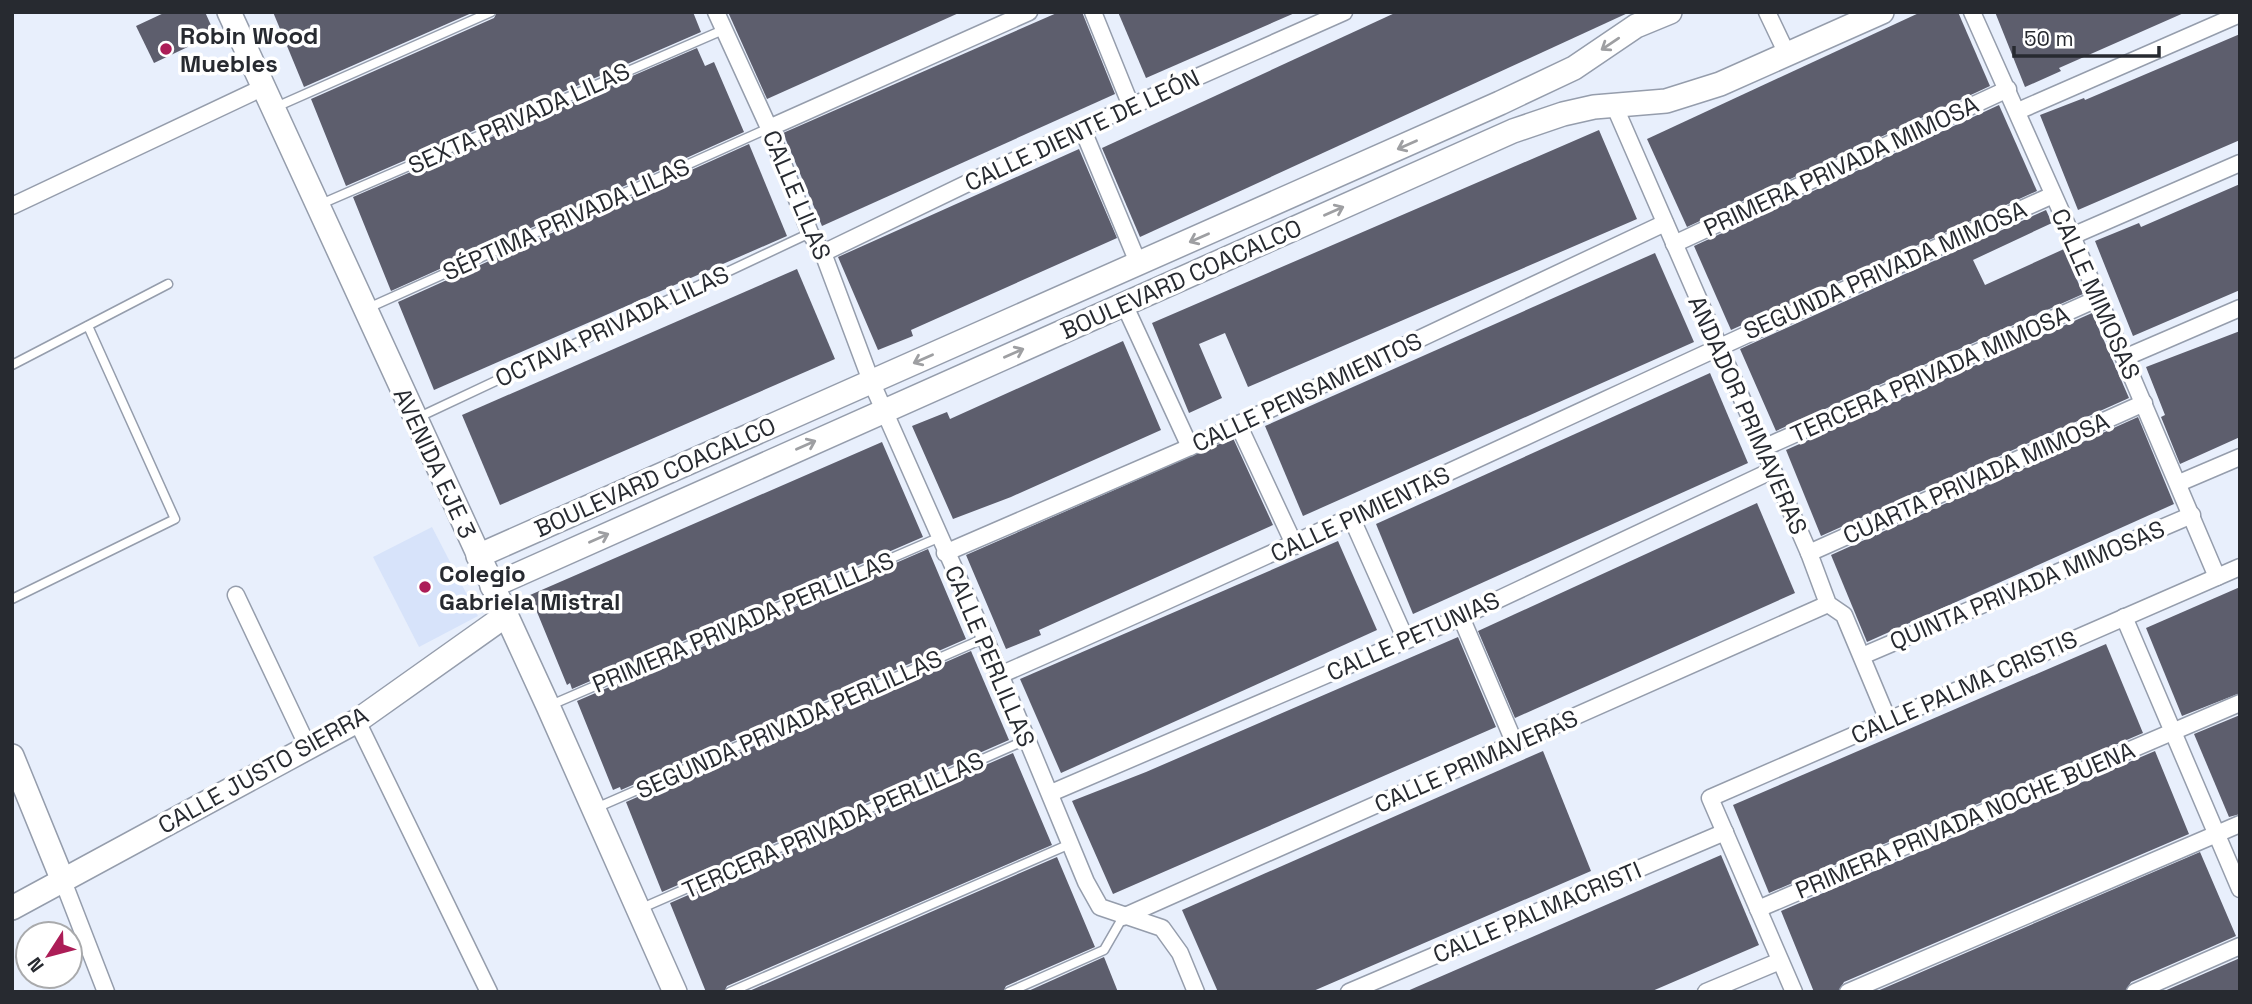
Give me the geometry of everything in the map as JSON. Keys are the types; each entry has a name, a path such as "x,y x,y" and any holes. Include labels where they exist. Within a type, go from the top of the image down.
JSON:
{"main road":[{"name":"AVENIDA EJE 3","path":"229,12 316,207 548,706 674,992"},
{"name":"BOULEVARD COACALCO","path":"478,556 1139,265 1548,81 1574,68 1636,26 1670,12"},
{"name":"BOULEVARD COACALCO","path":"492,586 1513,131 1563,114 1614,105 1666,101 1720,83 1882,12"},
{"name":"CALLE JUSTO SIERRA","path":"12,908 356,721 505,616"},
{"path":"12,757 62,881"}],"street":[{"name":"CALLE LILAS","path":"716,12 768,128 810,233 823,253 871,381"},
{"path":"768,128 1029,12"},
{"path":"1093,12 1131,106"},
{"name":"CALLE DIENTE DE LEÓN","path":"823,253 1082,128 1344,12"},
{"path":"1768,12 1787,54"},
{"name":"CALLE MIMOSAS","path":"1972,12 2018,111 2217,577"},
{"path":"2018,111 2240,14"},
{"name":"PRIMERA PRIVADA MIMOSA","path":"1674,244 2008,89"},
{"path":"12,206 267,98"},
{"name":"ANDADOR PRIMAVERAS","path":"1614,105 1771,471 1809,553 1828,604 1844,615 1888,720"},
{"path":"1082,128 1139,265"},
{"path":"2072,236 2240,163"},
{"name":"SEGUNDA PRIVADA MIMOSA","path":"1717,346 2053,195"},
{"name":"CALLE PENSAMIENTOS","path":"942,545 1190,447 1665,223"},
{"name":"TERCERA PRIVADA MIMOSA","path":"1762,449 2099,298"},
{"path":"1124,304 1190,447"},
{"path":"2124,358 2240,308"},
{"name":"CALLE PIMIENTAS","path":"1000,675 1295,546 1717,346"},
{"name":"CALLE PERLILLAS","path":"871,381 985,638 1086,882 1100,907 1123,917 1163,928 1180,953 1196,992"},
{"name":"CUARTA PRIVADA MIMOSA","path":"1809,553 2144,404"},
{"path":"1238,424 1295,546"},
{"path":"2179,483 2240,457"},
{"name":"CALLE PETUNIAS","path":"1051,793 1461,617 1771,471"},
{"name":"QUINTA PRIVADA MIMOSAS","path":"1862,656 2192,515"},
{"path":"1352,519 1406,640"},
{"name":"CALLE PALMA CRISTIS","path":"1725,832 1710,798 2240,567"},
{"path":"236,595 307,747"},
{"name":"CALLE PRIMAVERAS","path":"1123,917 1828,604"},
{"path":"1461,617 1515,744"},
{"path":"2124,617 2240,888"},
{"name":"PRIMERA PRIVADA NOCHE BUENA","path":"1758,909 2240,703"},
{"path":"356,721 489,992"},
{"path":"1848,992 2240,824"},
{"path":"1725,832 1794,992"},
{"name":"CALLE PALMACRISTI","path":"1349,992 1725,832"},
{"path":"62,881 106,992"},
{"path":"2135,992 2240,946"},
{"path":"1706,992 1780,961"}],"lane":[{"path":"267,98 491,12"},
{"name":"SEXTA PRIVADA LILAS","path":"316,207 723,30"},
{"name":"SÉPTIMA PRIVADA LILAS","path":"364,310 768,128"},
{"name":"OCTAVA PRIVADA LILAS","path":"414,419 810,233"},
{"path":"12,365 168,284"},
{"path":"12,600 175,519 88,326"},
{"name":"PRIMERA PRIVADA PERLILLAS","path":"548,706 942,545"},
{"name":"SEGUNDA PRIVADA PERLILLAS","path":"593,809 985,638"},
{"name":"TERCERA PRIVADA PERLILLAS","path":"639,909 1026,740"},
{"path":"730,992 1070,844"},
{"path":"1009,992 1104,950 1123,917"}],"shaded area":[{"name":"Colegio Gabriela Mistral","path":"432,527 478,616 419,647 373,557"}],"building":[{"name":"Robin Wood Muebles","path":"166,12 205,12 215,34 154,63 136,26"},
{"path":"273,12 474,12 304,87"},
{"path":"497,12 693,12 701,32 346,186 311,99 494,18"},
{"path":"728,12 961,12 767,99"},
{"path":"1059,12 1082,12 1115,94 822,226 783,133"},
{"path":"1118,12 1297,12 1146,78"},
{"path":"1397,12 1630,12 1140,237 1102,148"},
{"path":"1921,12 1958,12 1990,86 1687,227 1647,139"},
{"path":"1995,12 2186,12 2059,68 2061,71 2025,87"},
{"path":"2240,34 2240,140 2078,210 2040,115 2084,98 2085,100"},
{"path":"697,48 705,66 714,62 744,132 391,291 353,197"},
{"path":"1999,105 2037,191 1731,330 1694,246"},
{"path":"1599,130 1637,219 1248,387 1225,333 1199,344 1222,398 1189,413 1152,323"},
{"path":"749,144 787,236 434,390 398,302"},
{"path":"1079,149 1117,238 911,330 913,336 878,350 838,257"},
{"path":"2240,184 2240,290 2133,336 2095,241 2139,223 2141,227"},
{"path":"2046,210 2052,223 1973,260 1985,285 2064,249 2083,294 1776,431 1740,349"},
{"path":"1655,253 1694,342 1303,516 1265,426"},
{"path":"797,269 835,359 500,505 462,415"},
{"path":"2092,313 2129,398 1821,536 1786,450"},
{"path":"2240,331 2240,437 2180,464 2161,417 2165,415 2146,367"},
{"path":"1123,341 1161,430 1011,497 953,519 912,426 947,412 950,419"},
{"path":"1710,373 1748,463 1413,614 1376,524"},
{"path":"2138,417 2174,504 1867,642 1831,555"},
{"path":"1233,438 1273,525 1039,630 1041,635 1006,649 966,555"},
{"path":"882,442 923,537 572,689 570,683 567,685 530,595"},
{"path":"1757,503 1795,593 1515,718 1478,631"},
{"path":"1338,541 1377,630 1061,773 1020,679"},
{"path":"928,549 966,639 621,790 620,787 613,790 577,701"},
{"path":"2240,587 2240,693 2182,716 2146,628"},
{"path":"1458,637 1496,727 1113,894 1072,801 1146,772"},
{"path":"2106,644 2143,733 1769,893 1733,805"},
{"path":"971,651 1009,740 662,892 626,802"},
{"path":"2240,715 2240,814 2229,817 2194,734"},
{"path":"1543,751 1591,871 1311,992 1218,992 1182,910"},
{"path":"2155,751 2189,834 1844,982 1838,992 1814,992 1781,911"},
{"path":"1013,753 1052,845 727,986 724,992 706,992 670,903"},
{"path":"2200,852 2236,936 2131,982 2125,992 1875,992"},
{"path":"1721,855 1759,945 1650,992 1405,992"},
{"path":"1057,857 1095,947 1006,986 1003,992 747,992"},
{"path":"1104,957 1118,992 1026,992"},
{"path":"2240,958 2240,992 2162,992"}],"place":[{"name":"Robin Wood Muebles","path":"166,49"},
{"name":"Colegio Gabriela Mistral","path":"425,587"}]}
